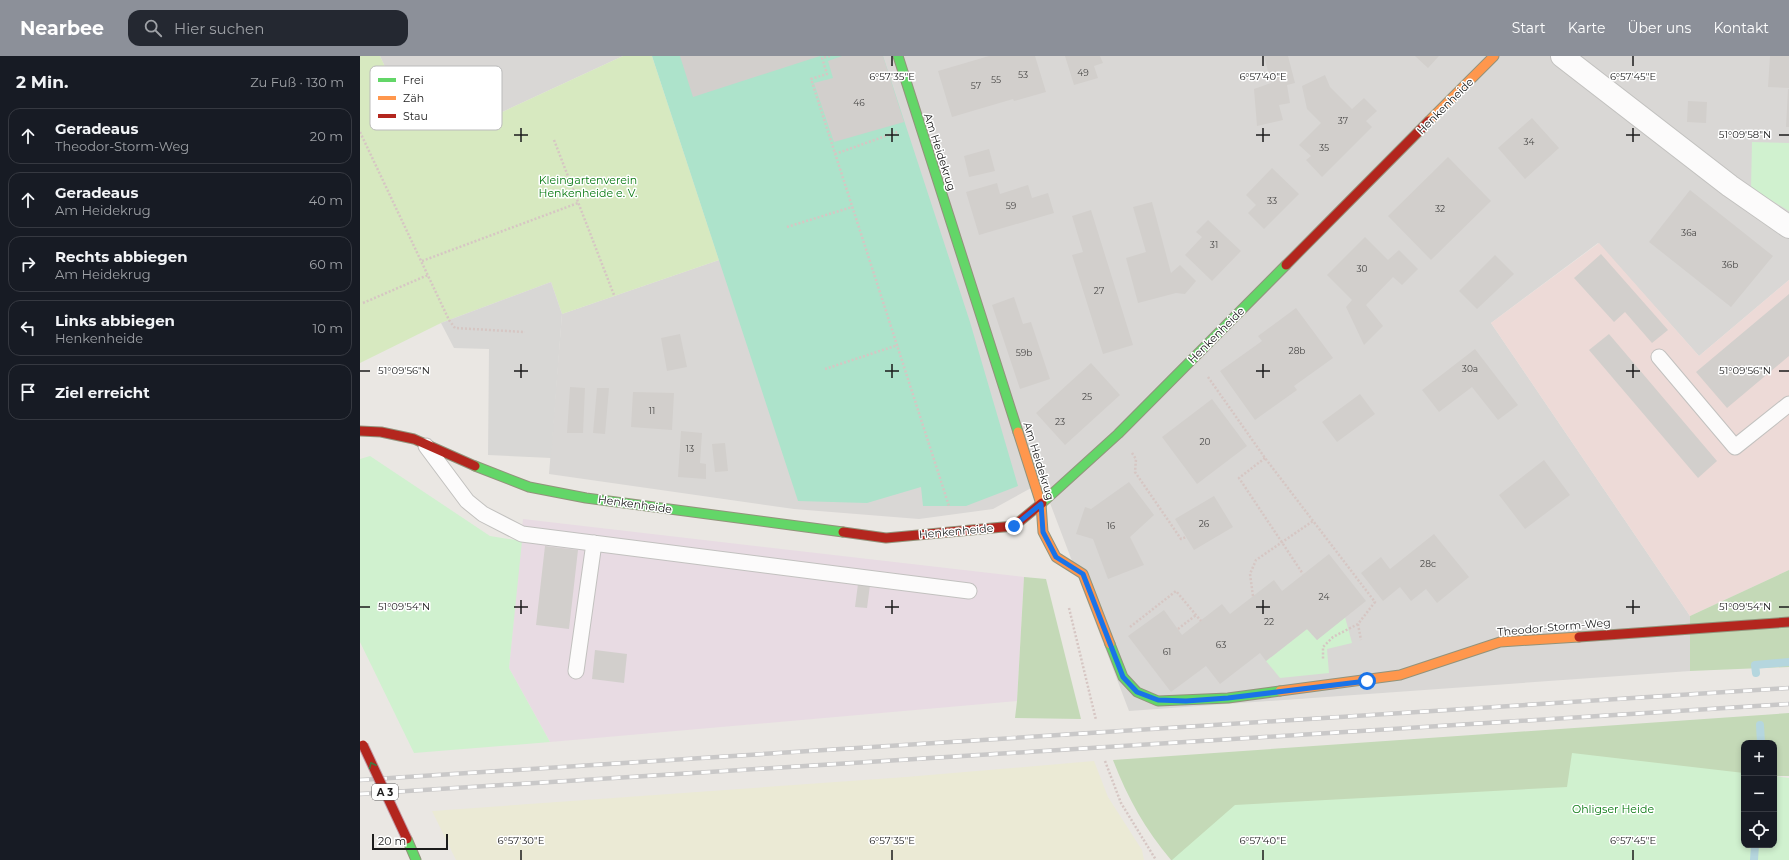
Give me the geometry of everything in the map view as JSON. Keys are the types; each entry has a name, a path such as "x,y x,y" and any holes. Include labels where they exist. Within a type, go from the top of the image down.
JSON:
{"main road":[{"name":"Am Heidekrug","path":"898,56 918,124 1041,504 1043,532 1056,557 1083,574 1123,677 1137,692 1158,700 1228,698 1302,688"},
{"name":"Henkenheide","path":"360,431 381,432 414,439 498,476 529,487 586,498 886,538 1014,526 1041,504 1118,434 1494,56"},
{"name":"Theodor-Storm-Weg","path":"1302,688 1400,676 1500,642 1789,622"},
{"name":"A 3","path":"361,742 416,860"}],"street":[{"path":"1562,56 1730,186 1789,227"}],"lane":[{"path":"1659,356 1736,447 1789,404"},
{"path":"425,444 467,501 483,514 522,534 969,590"},
{"path":"576,671 594,542"}],"path":[{"path":"830,56 822,58 827,74 811,79 949,506"},
{"path":"835,154 918,124"},
{"path":"360,132 449,320 455,328 525,332"},
{"path":"554,140 614,294"},
{"path":"422,261 578,203"},
{"path":"786,227 852,207"},
{"path":"363,303 428,275"},
{"path":"826,369 898,346"},
{"path":"1194,357 1265,458 1375,602 1358,624 1333,637 1323,647 1323,660"},
{"path":"1118,434 1136,459 1135,472 1181,539 1186,537"},
{"path":"1265,458 1239,478 1303,574"},
{"path":"1253,596 1250,574 1256,560 1313,521"},
{"path":"1109,643 1176,591 1201,621"},
{"path":"1067,602 1096,720"},
{"path":"1178,629 1196,615"},
{"path":"1358,624 1361,640"},
{"path":"1104,761 1121,803 1156,860"}],"shaded area":[{"path":"380,56 623,56 502,112 502,66 385,66"},
{"path":"653,56 1789,56 1789,280 1699,356 1598,243 1491,323 1690,616 1690,671 1129,711 1042,482 993,509 919,519 794,509 549,474 562,314 719,260"},
{"path":"1599,243 1699,356 1789,280 1789,570 1690,616 1491,323"},
{"path":"551,282 562,314 551,458 488,455 489,349 454,348 441,323"},
{"path":"523,519 1024,577 1017,701 550,742 509,668"}],"green space":[{"name":"Kleingartenverein Henkenheide e. V.","path":"360,56 380,56 385,66 370,66 370,130 502,130 502,112 623,56 652,56 719,260 562,314 551,282 441,323 360,363"},
{"path":"652,56 883,56 970,322 1018,486 966,506 923,506 921,487 867,503 798,501"},
{"path":"1752,142 1789,143 1789,211 1751,188"},
{"path":"370,456 490,536 522,541 509,668 550,742 414,753 360,642 360,459"},
{"path":"1789,570 1789,667 1690,671 1690,616"},
{"path":"1024,577 1046,579 1081,719 1015,718"},
{"path":"1345,617 1352,643 1327,649 1329,673 1280,678 1266,661 1307,629 1317,640"},
{"path":"1789,713 1789,776 1777,776 1777,740 1741,740 1741,775 1547,807 1188,860 1171,860 1153,836 1124,787 1113,760"},
{"name":"Ohligser Heide","path":"1572,753 1741,773 1741,848 1777,848 1777,776 1789,778 1789,860 1172,860 1235,805 1567,787"},
{"path":"1094,761 1108,797 1142,850 1144,860 456,860 432,811 906,777"}],"building":[{"path":"680,56 820,56 693,97"},
{"path":"842,56 883,56 904,122 834,142 814,83 833,78 828,61"},
{"path":"989,56 1035,56 1046,92 1014,101 1013,99 952,117 938,71"},
{"path":"1065,56 1100,56 1103,63 1094,66 1098,78 1074,85"},
{"path":"1264,56 1288,56 1295,83 1287,85 1290,103 1279,105 1283,120 1257,126 1254,89 1271,83"},
{"path":"1415,56 1439,56 1428,68"},
{"path":"1770,56 1789,56 1789,88 1768,87"},
{"path":"1325,75 1330,87 1352,109 1364,98 1377,111 1366,121 1372,127 1322,177 1306,160 1311,156 1299,145 1321,123 1307,109 1302,86"},
{"path":"1788,89 1789,127 1786,127"},
{"path":"1688,101 1707,102 1706,123 1687,122"},
{"path":"1532,118 1559,148 1525,179 1498,148"},
{"path":"989,149 995,171 969,177 964,156"},
{"path":"1448,157 1491,201 1431,260 1388,216"},
{"path":"1272,168 1299,194 1264,229 1248,213 1256,205 1246,195"},
{"path":"997,183 1000,194 1028,185 1032,198 1048,193 1054,213 979,235 966,192"},
{"path":"1690,190 1773,256 1731,307 1649,242"},
{"path":"1152,202 1171,273 1180,265 1196,281 1185,294 1176,293 1138,303 1126,258 1146,252 1133,207"},
{"path":"1091,210 1133,345 1103,354 1072,255 1083,252 1072,216"},
{"path":"1208,220 1241,251 1212,281 1185,255 1202,237 1196,232"},
{"path":"1365,237 1388,260 1399,250 1418,269 1402,285 1393,277 1366,305 1383,326 1364,345 1346,307 1352,300 1327,275"},
{"path":"1601,254 1668,330 1652,343 1625,312 1614,322 1574,278"},
{"path":"1495,255 1514,274 1477,309 1459,291"},
{"path":"1789,294 1789,356 1727,408 1696,372"},
{"path":"1014,297 1023,324 1031,322 1050,379 1020,389 992,305"},
{"path":"1296,308 1333,358 1294,386 1297,390 1255,420 1220,371 1262,341 1258,336"},
{"path":"680,334 687,367 667,371 661,338"},
{"path":"1609,334 1717,461 1698,478 1589,350"},
{"path":"1475,349 1518,405 1498,420 1472,387 1439,412 1422,390"},
{"path":"1091,363 1120,395 1065,445 1036,413"},
{"path":"570,387 585,388 583,433 567,433"},
{"path":"597,388 609,388 605,434 593,433"},
{"path":"633,392 674,393 672,430 631,427"},
{"path":"1360,394 1375,414 1337,442 1322,422"},
{"path":"1212,399 1247,446 1197,484 1162,437"},
{"path":"681,431 702,433 700,463 706,464 706,479 678,477"},
{"path":"725,443 728,471 715,472 712,444"},
{"path":"1544,460 1570,495 1525,529 1499,495"},
{"path":"1129,482 1154,515 1130,537 1144,565 1108,579 1093,539 1076,534 1085,507 1091,509"},
{"path":"1214,496 1233,527 1194,550 1175,519"},
{"path":"1434,534 1469,577 1437,603 1426,589 1411,601 1400,587 1383,601 1361,573 1381,557 1390,569"},
{"path":"545,546 578,550 569,629 536,625"},
{"path":"1329,554 1366,601 1317,640 1307,629 1266,661 1260,653 1220,684 1206,666 1171,692 1128,636 1164,610 1182,635 1222,604 1230,614 1274,580 1282,591"},
{"path":"858,584 870,585 867,608 855,607"},
{"path":"595,650 627,654 624,683 592,679"}],"waterway":[{"path":"1756,673 1755,665 1789,662"},
{"path":"1760,725 1761,740"},
{"path":"1754,860 1755,848"}],"railway":[{"path":"360,780 1789,688"},
{"path":"360,794 1789,704"}],"traffic: fast":[{"path":"898,56 1018,432"},
{"path":"1042,503 1118,434 1286,265"},
{"path":"475,466 529,487 586,498 843,532"},
{"path":"1110,644 1123,677 1137,692 1158,701 1228,698 1280,691"},
{"path":"407,839 416,860"}],"traffic: slow":[{"path":"1429,121 1494,56"},
{"path":"1018,432 1041,504 1043,532 1056,557 1083,574 1110,644"},
{"path":"1280,691 1400,675 1500,642 1579,637"}],"traffic: jam":[{"path":"1286,265 1429,121"},
{"path":"360,431 381,432 414,439 475,466"},
{"path":"843,532 886,538 1014,526 1042,503"},
{"path":"1579,637 1789,622"},
{"path":"363,745 407,839"}],"route":[{"path":"1014,526 1041,504 1043,532 1056,557 1083,574 1123,677 1137,692 1158,700 1186,701 1228,698 1367,681"}]}
